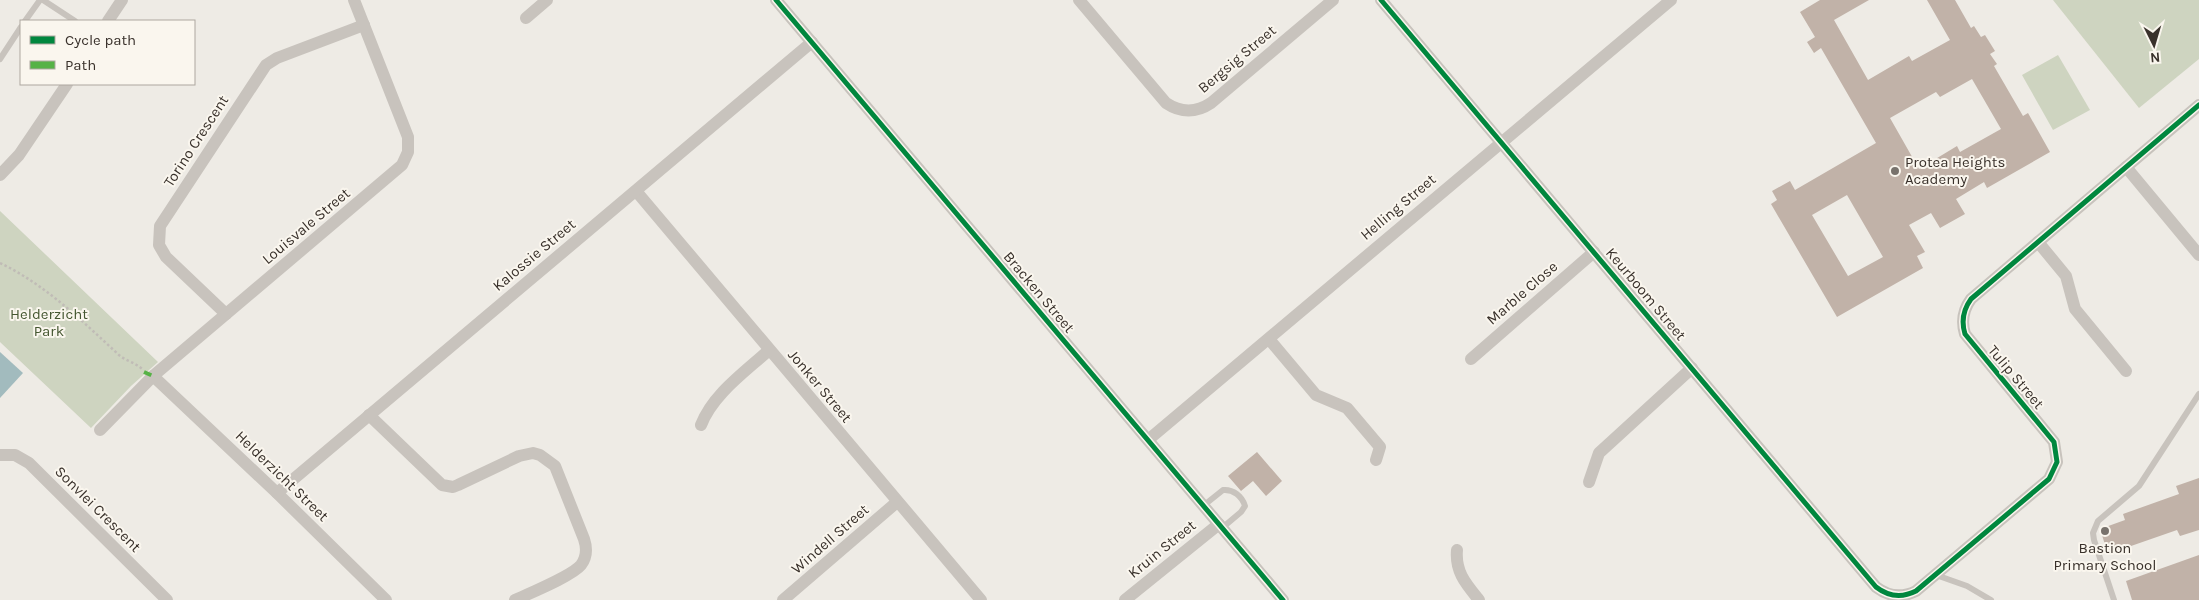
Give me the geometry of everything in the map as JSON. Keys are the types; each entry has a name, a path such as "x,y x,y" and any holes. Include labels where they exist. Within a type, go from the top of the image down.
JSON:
{"street":[{"path":"109,20 122,0"},
{"name":"Louisvale Street","path":"100,430 149,374 226,314 397,170 406,158 409,144 408,137 354,0"},
{"path":"526,18 547,0"},
{"name":"Bracken Street","path":"776,0 1283,600"},
{"name":"Bergsig Street","path":"1079,0 1166,103 1178,110 1191,111 1212,103 1333,0"},
{"name":"Keurboom Street","path":"1381,0 1876,587 1883,592 1897,596"},
{"name":"Helling Street","path":"1148,440 1671,0"},
{"name":"Torino Crescent","path":"226,314 166,257 159,245 160,226 266,65 277,58 364,25"},
{"name":"Kalossie Street","path":"277,493 812,42"},
{"path":"0,174 19,155 66,85"},
{"name":"Tulip Street","path":"1897,596 1916,591 1936,575 2049,478 2057,462 2054,442 1965,334 1962,321 1971,299 2199,105"},
{"path":"2126,167 2199,255"},
{"name":"Jonker Street","path":"636,191 981,600"},
{"path":"2038,242 2066,276 2075,309 2126,371"},
{"name":"Marble Close","path":"1471,359 1594,252"},
{"path":"1269,338 1316,395 1347,408 1380,447 1376,460"},
{"path":"701,425 708,409 716,399 769,350"},
{"path":"1589,482 1599,453 1692,368"},
{"name":"Helderzicht Street","path":"149,374 277,493 386,600"},
{"path":"369,416 442,485 453,487 526,454 540,455 555,466 586,545 585,558 573,572 515,600"},
{"name":"Sonvlei Crescent","path":"0,455 15,455 29,463 167,600"},
{"name":"Windell Street","path":"783,600 897,502"},
{"name":"Kruin Street","path":"1125,600 1220,526"},
{"path":"1457,550 1456,559 1461,576 1479,600"}],"lane":[{"path":"26,20 41,0 73,20"},
{"path":"0,59 20,29"},
{"path":"2114,600 2094,540 2095,526 2098,521 2139,486 2199,394"},
{"path":"1204,506 1223,490 1227,489 1235,492 1244,502 1245,506 1241,512 1220,526"},
{"path":"1936,575 1967,586 1991,600"}],"path":[{"path":"0,263 24,276 59,301 124,359 138,365 149,374"}],"green space":[{"path":"2053,0 2199,0 2199,59 2139,108"},
{"path":"2058,55 2090,110 2053,130 2022,75"},
{"name":"Helderzicht Park","path":"0,211 158,362 131,386 91,428 0,342"}],"water":[{"path":"0,352 23,373 0,398"}],"building":[{"path":"1820,0 1869,0 1834,20 1868,80 1909,56 1912,61 1950,40 1927,0 1955,0 1971,28 1974,26 1981,37 1985,35 1995,51 1990,54 1997,64 1994,66 2023,116 2028,113 2050,152 1987,188 1984,182 1956,199 1965,214 1940,228 1931,213 1909,225 1925,252 1917,256 1923,268 1837,317 1771,204 1777,200 1772,191 1790,181 1795,190 1876,143 1821,48 1814,53 1807,42 1815,37 1800,12","holes":["1972,79 2001,129 1960,152 1957,146 1919,169 1890,118 1936,92 1940,97","1847,195 1883,257 1848,276 1812,215"]},
{"path":"1257,452 1282,481 1266,496 1253,481 1241,491 1228,476"},
{"name":"Bastion Primary School","path":"2199,478 2199,530 2180,536 2177,530 2108,554 2100,529 2125,520 2123,514 2179,494 2176,486"},
{"name":"Bastion Primary School","path":"2199,555 2199,600 2132,600 2126,581"}],"marked path":[{"path":"144,372 153,376"}],"cycle path":[{"path":"776,0 1283,600"},
{"path":"1381,0 1876,587 1891,595 1906,595 1916,591 2049,479 2057,462 2054,442 1965,334 1963,320 1968,303 2199,105"}],"place":[{"name":"Protea Heights Academy","path":"1895,171"},
{"name":"Bastion Primary School","path":"2105,531"}]}
